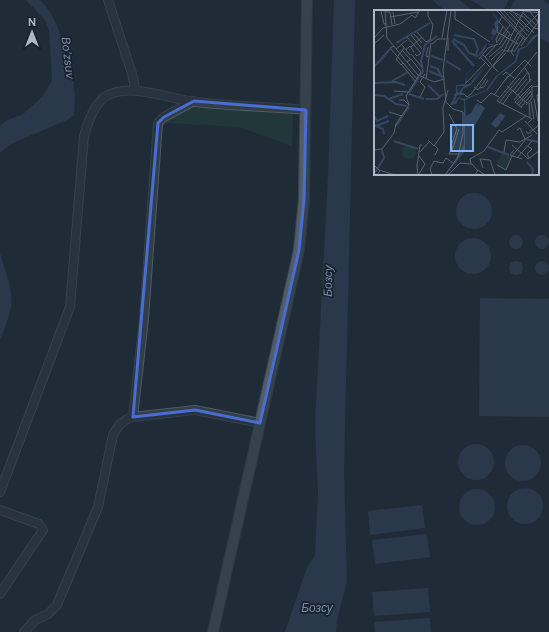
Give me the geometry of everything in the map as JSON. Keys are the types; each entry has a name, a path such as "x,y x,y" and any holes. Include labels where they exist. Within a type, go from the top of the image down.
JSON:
{"main road":[{"path":"213,632 299,250 304,199 307,0"}],"street":[{"path":"108,0 133,77 135,90"},
{"path":"0,492 59,340 70,307 84,136 86,127 101,99 108,94 135,90 194,101 306,110"},
{"path":"133,417 144,319 158,123 164,117 194,101"},
{"path":"24,632 35,620 48,614 57,605 98,507 113,435 125,419 195,410 260,423"},
{"path":"0,510 39,524 43,530 0,594"}],"highlighted area":[{"path":"194,101 306,110 304,199 299,250 260,423 195,410 133,417 158,123 164,117"}],"green space":[{"path":"193,105 293,113 292,146 239,127 166,123 167,119"}],"water":[{"path":"26,0 40,0 51,13 56,24 63,46 68,71 73,79 75,97 74,115 67,120 11,144 0,153 0,126 6,121 23,114 43,96 52,80 49,31 45,20"},
{"name":"Бозсу","path":"334,0 355,0 344,471 347,581 337,620 336,632 285,632 306,570 315,555 318,494 315,424 328,176"},
{"path":"432,0 459,0 473,10 444,10"},
{"path":"470,0 509,0 504,10 488,10"},
{"path":"515,0 543,0 549,4 549,43 539,38 539,10 510,10"},
{"path":"478,193 487,198 491,204 491,218 487,224 478,229 470,229 461,224 457,218 456,207 461,198 467,194"},
{"path":"513,235 519,235 523,239 523,245 519,249 513,249 509,245 509,239"},
{"path":"539,235 545,235 549,239 549,245 545,249 539,249 535,245 535,239"},
{"path":"477,238 486,243 490,249 490,263 486,269 477,274 469,274 460,269 456,263 455,252 460,243 466,239"},
{"path":"0,253 10,287 11,305 6,326 0,340"},
{"path":"513,261 519,261 523,265 523,271 519,275 513,275 509,271 509,265"},
{"path":"539,261 545,261 549,265 549,271 545,275 539,275 535,271 535,265"},
{"path":"480,298 549,299 549,417 479,416"},
{"path":"480,444 489,449 493,455 493,469 489,475 480,480 472,480 463,475 459,469 458,458 463,449 469,445"},
{"path":"527,445 536,450 540,456 540,470 536,476 527,481 519,481 510,476 506,470 505,459 510,450 516,446"},
{"path":"529,488 538,493 542,499 542,513 538,519 529,524 521,524 512,519 508,513 507,502 512,493 518,489"},
{"path":"481,489 490,494 494,500 494,514 490,520 481,525 473,525 464,520 460,514 459,503 464,494 470,490"},
{"path":"422,505 425,528 370,535 368,511"},
{"path":"427,534 430,557 375,564 372,540"},
{"path":"428,588 430,612 374,616 372,592"},
{"path":"430,618 431,632 375,632 374,622"}],"water label":[{"name":"Boʻzsuv","path":"68,58"}]}
